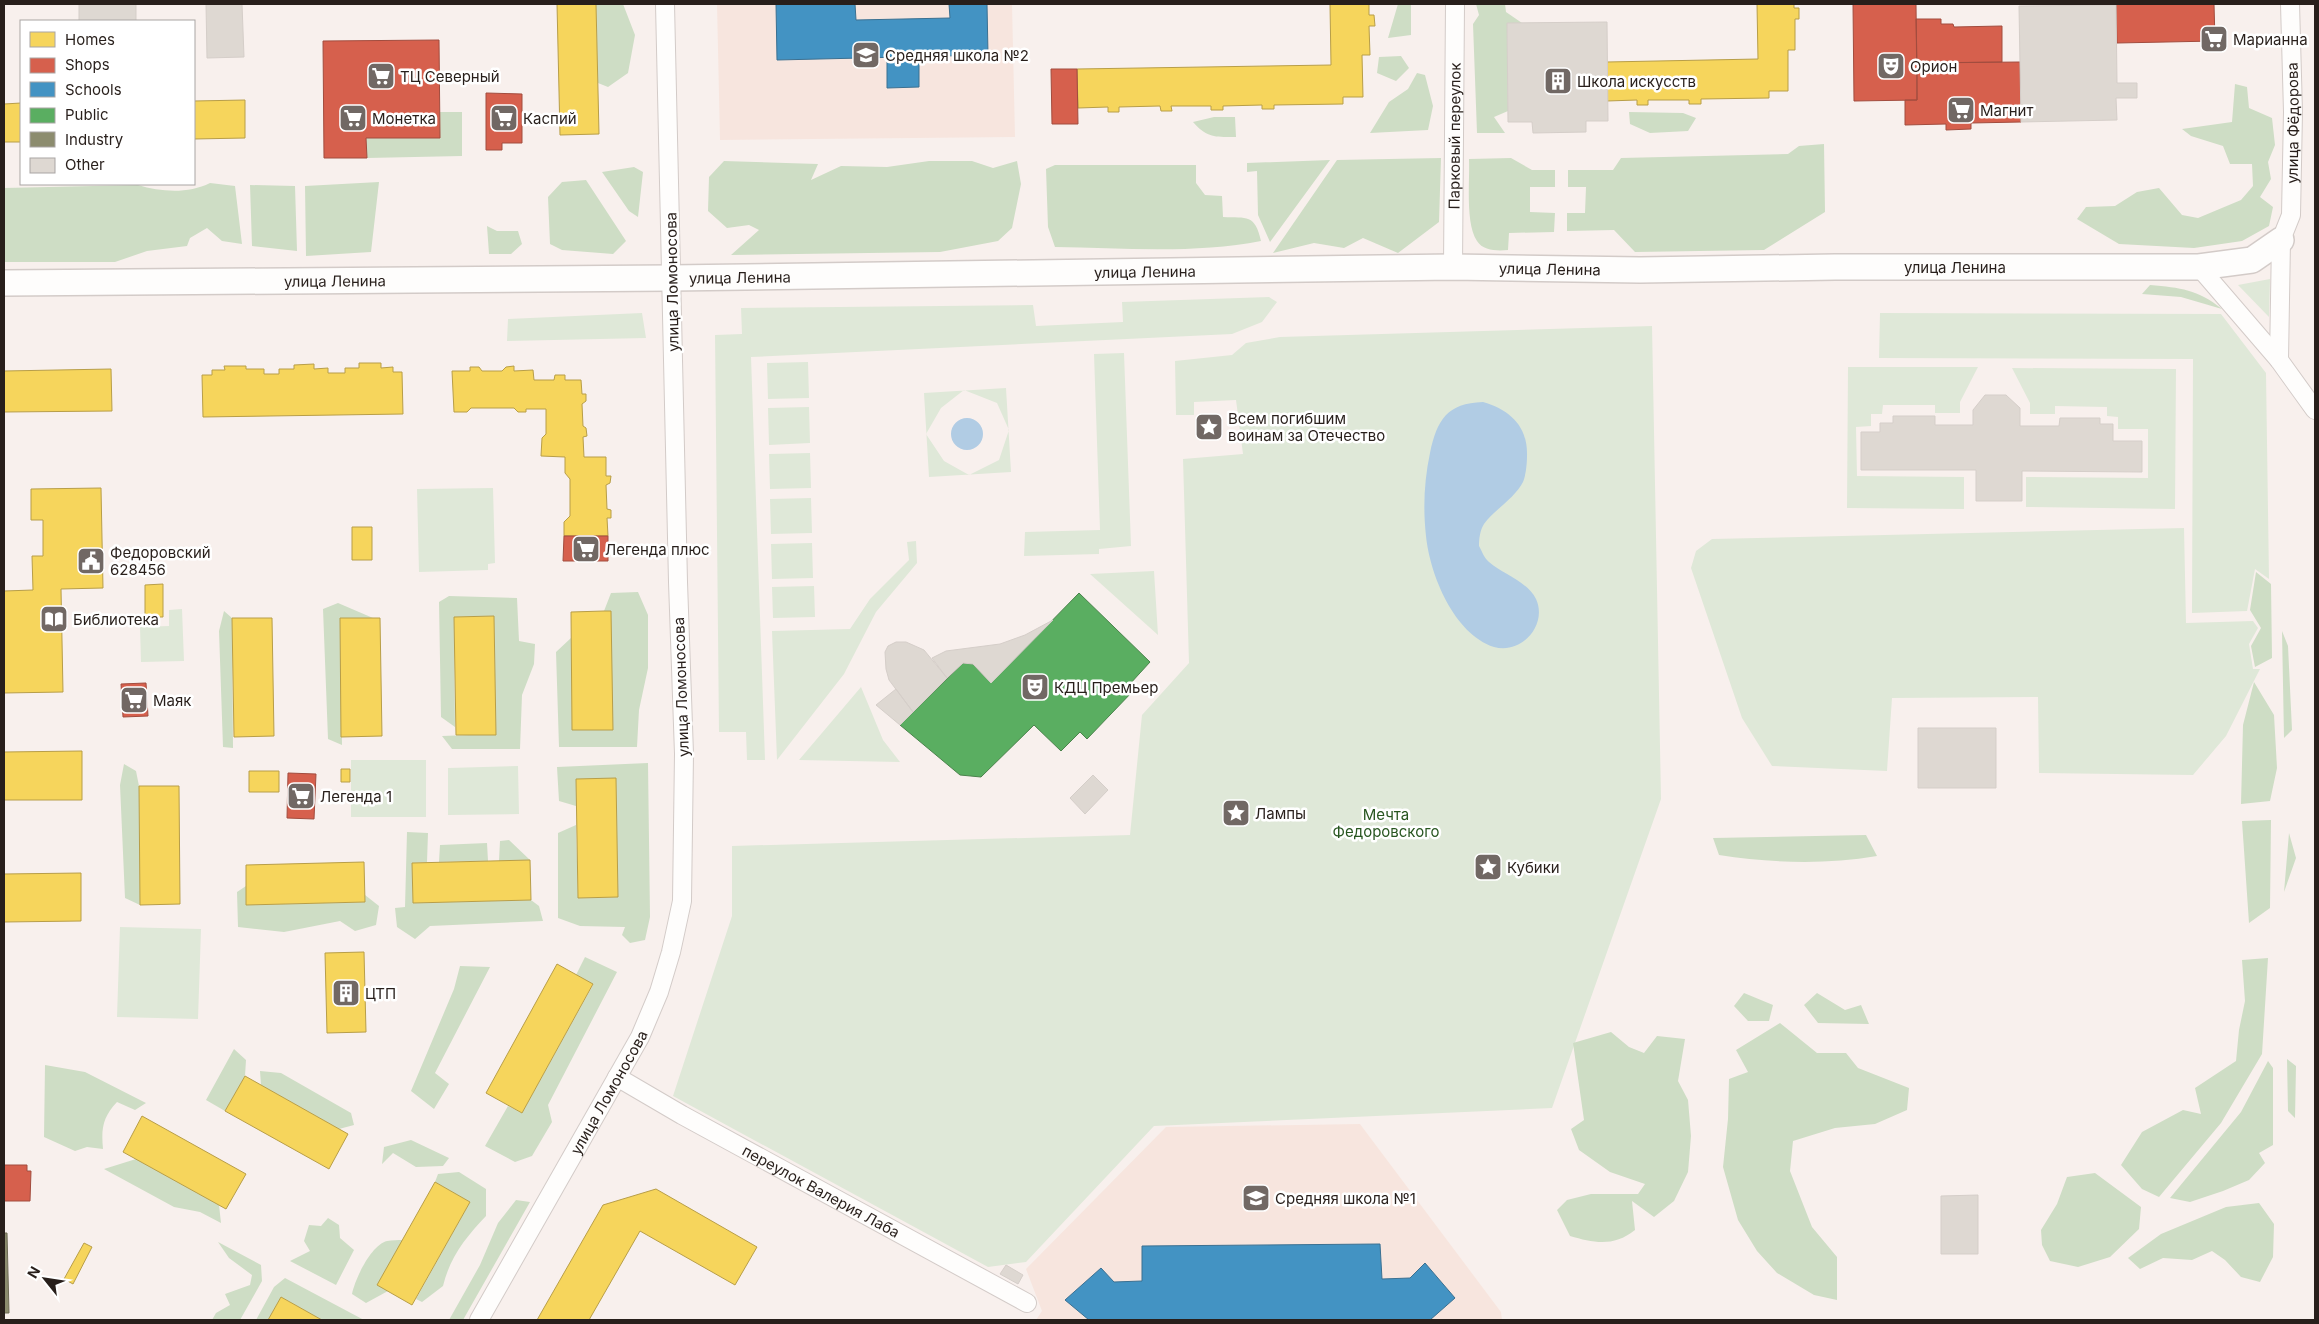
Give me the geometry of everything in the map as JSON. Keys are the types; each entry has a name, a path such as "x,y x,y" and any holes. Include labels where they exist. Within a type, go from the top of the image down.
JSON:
{"street":[{"name":"улица Ломоносова","path":"479,1320 640,1037 659,992 672,952 682,901 684,754 678,582 666,4"},
{"name":"Парковый переулок","path":"1453,267 1455,4"},
{"name":"улица Фёдорова","path":"2280,240 2291,215 2293,112 2290,4"},
{"name":"улица Ленина","path":"4,283 672,278 1453,267 1640,270 1835,267 2199,267 2252,260 2280,240"},
{"path":"2279,360 2280,240"},
{"path":"2199,267 2279,360 2315,410"},
{"name":"переулок Валерия Лаба","path":"617,1077 682,1115 1027,1303"}],"shaded area":[{"name":"Средняя школа №2","path":"717,4 1012,4 1015,137 720,140"},
{"name":"Средняя школа №1","path":"1360,1124 1501,1312 1502,1320 1036,1320 1042,1311 1026,1269 1166,1127"}],"green space":[{"path":"596,4 623,4 635,35 628,73 608,87 598,83"},
{"path":"1398,4 1411,4 1411,35 1388,38"},
{"path":"1476,4 1505,4 1506,12 1522,23 1507,24 1508,111 1494,117 1505,133 1477,133 1473,24 1479,15"},
{"path":"1401,56 1409,68 1396,81 1377,73 1379,57"},
{"path":"1417,73 1425,75 1433,106 1428,130 1370,133 1389,102 1408,89"},
{"path":"2235,84 2247,87 2249,108 2272,118 2275,145 2268,162 2271,179 2260,197 2273,207 2269,226 2242,241 2194,248 2119,244 2077,219 2086,207 2115,206 2137,192 2159,188 2182,215 2198,218 2241,200 2253,186 2252,164 2230,164 2223,146 2191,136 2182,129 2232,122"},
{"path":"440,112 462,112 462,156 367,158 366,138 439,138"},
{"path":"1629,112 1683,113 1696,118 1688,131 1650,133 1630,124"},
{"path":"1214,117 1235,117 1236,137 1212,136 1193,122"},
{"path":"1824,144 1825,212 1764,250 1635,252 1614,230 1567,231 1567,213 1585,213 1586,187 1568,187 1568,170 1613,170 1621,158 1788,154 1799,146"},
{"path":"1441,158 1439,222 1398,253 1363,238 1344,248 1314,243 1273,253 1337,160"},
{"path":"1511,158 1532,170 1555,170 1555,187 1530,187 1530,212 1555,213 1554,232 1509,233 1508,250 1491,250 1483,247 1473,233 1469,213 1469,159"},
{"path":"1330,160 1270,242 1258,215 1257,171 1247,172 1247,163"},
{"path":"724,161 818,164 811,180 841,166 887,167 929,161 972,161 993,168 1017,161 1021,184 1012,228 998,241 940,252 731,255 759,230 749,225 727,228 708,211 709,177"},
{"path":"1055,165 1196,165 1196,183 1205,195 1222,196 1223,217 1249,219 1256,226 1261,241 1211,248 1185,249 1055,247 1048,227 1046,169"},
{"path":"634,167 643,172 638,217 629,211 602,172"},
{"path":"586,180 626,241 613,254 562,250 550,244 548,197 562,182"},
{"path":"379,182 371,252 306,256 305,186"},
{"path":"210,183 235,186 242,244 222,241 207,228 190,238 187,246 147,251 115,262 4,262 4,188 138,185 174,191 202,187"},
{"path":"250,185 295,186 297,251 252,246"},
{"path":"487,226 497,231 518,231 522,244 511,254 489,254"},
{"path":"2270,279 2269,317 2238,285"},
{"path":"2150,285 2171,287 2196,293 2222,309 2181,297 2142,294"},
{"path":"1269,297 1277,302 1262,322 1232,334 751,357 765,760 747,760 746,732 719,732 715,335 742,334 741,308 1033,305 1036,326 1123,322 1122,302"},
{"path":"642,313 646,338 507,341 508,319"},
{"path":"1880,313 2221,314 2266,373 2269,579 2255,569 2247,611 2192,613 2193,359 1879,358"},
{"name":"Мечта Федоровского","path":"1652,326 1661,799 1552,1108 1154,1126 1026,1262 988,1267 673,1096 732,916 732,846 1130,835 1142,715 1189,663 1183,459 1243,454 1236,400 1194,402 1194,415 1176,415 1175,361 1232,355 1246,343 1280,337"},
{"path":"1124,353 1131,546 1099,549 1099,554 1024,556 1025,532 1100,530 1094,354"},
{"path":"808,362 809,398 768,399 767,363"},
{"path":"1848,367 1978,367 1960,402 1960,413 1935,413 1935,405 1883,405 1882,414 1871,414 1871,426 1856,427 1857,476 1964,477 1964,509 1847,508"},
{"path":"2012,368 2176,369 2175,509 2026,507 2026,477 2148,478 2148,429 2118,429 2118,417 2107,416 2107,407 2055,406 2055,414 2030,414 2030,403"},
{"path":"1006,388 1008,429 997,403 965,390"},
{"path":"963,391 941,408 926,433 924,393"},
{"path":"809,407 810,443 769,445 768,408"},
{"path":"1009,431 1011,472 970,474 999,460"},
{"path":"926,435 944,461 968,475 929,477"},
{"path":"810,453 811,488 770,489 769,454"},
{"path":"493,488 495,563 488,564 488,570 419,572 417,489"},
{"path":"811,498 812,533 771,534 770,499"},
{"path":"2184,528 2186,623 2253,621 2258,628 2249,644 2253,669 2260,669 2226,736 2193,775 2039,773 2038,697 1892,698 1887,771 1772,766 1742,718 1691,568 1696,551 1712,539"},
{"path":"916,541 917,563 876,612 844,674 777,760 772,631 850,629 870,599 909,560 907,542"},
{"path":"812,543 813,578 772,579 771,544"},
{"path":"1154,571 1158,635 1090,574"},
{"path":"2256,572 2271,584 2272,658 2255,667 2251,646 2261,628 2250,610"},
{"path":"814,586 815,617 773,618 772,587"},
{"path":"638,592 648,615 648,668 639,710 637,747 559,747 556,652 571,638 572,730 612,730 604,611 611,593"},
{"path":"449,596 517,598 519,641 535,644 534,664 522,695 520,749 452,749 442,736 496,734 494,616 454,617 455,727 441,717 439,602"},
{"path":"338,603 373,618 340,619 342,745 328,739 323,609"},
{"path":"182,609 184,661 141,662 140,627 169,626 169,610"},
{"path":"224,611 232,618 233,748 223,747 219,631"},
{"path":"2282,631 2288,646 2292,730 2284,738"},
{"path":"2254,682 2274,715 2277,768 2270,801 2241,804 2243,725"},
{"path":"861,687 883,740 900,762 799,760"},
{"path":"351,760 426,760 426,817 351,817"},
{"path":"648,763 650,917 645,940 630,943 622,935 625,927 580,926 558,918 558,833 576,825 578,898 618,897 616,779 576,779 576,806 559,801 557,767"},
{"path":"124,764 136,771 139,786 140,905 125,898 120,785"},
{"path":"518,766 519,814 448,815 448,768"},
{"path":"2271,820 2270,908 2249,923 2242,821"},
{"path":"407,832 428,833 427,862 412,863 413,903 531,900 539,906 543,921 430,926 415,939 397,927 395,908 405,907"},
{"path":"2289,833 2296,858 2284,892"},
{"path":"1866,835 1877,856 1817,862 1758,860 1719,855 1713,838"},
{"path":"509,840 530,860 499,861 500,841"},
{"path":"487,843 488,861 439,862 440,845"},
{"path":"246,886 247,905 365,902 365,895 379,906 376,925 355,931 340,921 284,932 238,927 237,892"},
{"path":"120,927 201,929 198,1019 117,1017"},
{"path":"585,957 617,972 548,1105 552,1122 532,1156 515,1162 485,1146 508,1106 522,1113 593,985 576,975"},
{"path":"2268,958 2262,1054 2221,1123 2159,1197 2142,1189 2121,1165 2142,1132 2183,1110 2201,1114 2195,1088 2236,1061 2239,1030 2245,1001 2242,960"},
{"path":"460,966 490,967 435,1073 449,1084 434,1109 411,1091 454,989"},
{"path":"1744,993 1773,1005 1769,1021 1748,1021 1734,1006"},
{"path":"1817,993 1845,1010 1861,1005 1869,1024 1818,1023 1804,1005"},
{"path":"1780,1023 1817,1053 1846,1053 1858,1068 1909,1088 1907,1110 1875,1124 1835,1128 1793,1141 1790,1171 1812,1227 1837,1257 1837,1300 1814,1295 1777,1273 1757,1251 1738,1220 1723,1167 1728,1119 1729,1079 1748,1072 1736,1050"},
{"path":"1611,1032 1629,1047 1644,1053 1657,1036 1685,1039 1678,1081 1688,1100 1691,1136 1688,1172 1674,1201 1654,1217 1632,1201 1635,1230 1619,1239 1596,1242 1570,1236 1557,1210 1567,1200 1591,1194 1638,1194 1645,1184 1610,1172 1579,1150 1571,1129 1584,1120 1573,1043"},
{"path":"234,1049 246,1060 245,1076 225,1111 206,1100"},
{"path":"2287,1059 2296,1066 2295,1118 2288,1111"},
{"path":"2268,1061 2273,1068 2273,1145 2259,1153 2265,1163 2249,1180 2223,1191 2190,1202 2170,1198 2241,1112"},
{"path":"45,1065 85,1072 146,1103 135,1110 117,1102 104,1123 102,1135 103,1149 87,1147 75,1151 44,1137"},
{"path":"260,1071 281,1073 351,1113 354,1125 339,1129 261,1085"},
{"path":"411,1140 449,1158 443,1166 416,1167 393,1153 382,1164 384,1147"},
{"path":"136,1159 219,1205 221,1223 200,1212 174,1207 104,1169"},
{"path":"459,1172 486,1189 486,1216 454,1257 443,1286 422,1302 416,1299 470,1202 435,1182 438,1174"},
{"path":"2095,1173 2141,1207 2139,1229 2110,1257 2078,1267 2050,1261 2042,1245 2041,1230 2057,1204 2067,1177"},
{"path":"516,1200 530,1202 463,1320 449,1320 480,1265 498,1223"},
{"path":"2259,1203 2274,1224 2273,1257 2260,1282 2241,1277 2225,1260 2212,1251 2192,1260 2163,1258 2140,1269 2128,1258 2161,1234 2226,1207"},
{"path":"328,1218 339,1225 340,1238 354,1250 336,1285 290,1261 310,1251 304,1241 309,1225 321,1226"},
{"path":"403,1240 388,1291 366,1303 352,1294 360,1272 375,1249 387,1241"},
{"path":"218,1242 261,1265 262,1281 240,1320 212,1320 216,1313 230,1305 225,1294 250,1285 252,1275 229,1258"},
{"path":"285,1278 364,1320 322,1320 281,1297 268,1320 256,1320 274,1287"}],"water":[{"path":"1483,402 1493,405 1516,421 1521,428 1527,445 1527,465 1523,482 1515,493 1484,524 1479,546 1487,560 1527,588 1536,599 1539,609 1535,628 1530,636 1514,647 1494,647 1480,640 1467,630 1446,601 1439,585 1428,551 1426,536 1424,505 1426,474 1436,431 1440,423 1452,410 1471,403"},
{"path":"967,418 973,419 978,423 982,428 982,440 978,445 973,449 967,450 961,449 956,445 952,440 951,434 952,428 956,423 961,419"}],"building: Homes":[{"path":"557,4 596,4 599,134 560,135"},
{"path":"1330,4 1369,4 1369,15 1374,15 1375,26 1369,26 1370,55 1362,55 1363,97 1343,97 1343,104 1274,105 1274,109 1262,109 1262,105 1223,106 1223,110 1211,110 1211,106 1171,106 1172,111 1161,111 1160,106 1119,107 1119,112 1108,112 1108,107 1078,108 1077,69 1331,65"},
{"path":"1757,4 1794,4 1794,8 1799,8 1799,19 1795,19 1795,50 1788,50 1788,91 1769,91 1769,98 1701,99 1701,104 1689,104 1689,100 1648,100 1648,105 1637,105 1637,100 1607,101 1607,62 1758,59"},
{"path":"245,100 245,138 195,139 195,101"},
{"path":"20,103 20,142 4,142 4,104"},
{"path":"359,363 381,363 381,368 393,367 393,372 402,372 403,414 203,417 202,375 212,375 212,370 225,370 224,366 246,366 246,369 264,369 264,374 279,374 279,369 294,369 294,365 314,364 314,369 328,368 328,373 345,373 345,368 359,368"},
{"path":"514,366 514,371 533,370 534,380 554,380 555,375 565,375 565,380 581,380 582,394 586,394 586,401 582,404 583,426 586,428 587,436 583,437 584,457 606,457 606,476 611,476 610,483 606,485 607,509 611,510 611,518 607,518 608,536 564,536 564,522 570,516 570,479 565,473 565,457 541,456 542,438 546,434 546,409 526,409 526,412 518,412 514,408 471,408 467,412 454,412 452,371 470,371 470,367 479,367 482,371 502,371 506,367"},
{"path":"111,369 112,411 4,412 4,371"},
{"path":"101,488 103,588 61,589 63,692 4,693 4,591 33,590 32,556 43,556 43,520 31,520 31,489"},
{"path":"352,527 372,527 372,560 352,560"},
{"path":"163,584 163,617 145,617 145,585"},
{"path":"611,611 613,730 572,730 571,612"},
{"path":"494,616 496,735 456,735 454,617"},
{"path":"232,618 272,618 274,736 234,737"},
{"path":"340,618 380,618 382,736 341,737"},
{"path":"82,751 82,800 4,800 4,752"},
{"path":"341,769 350,769 350,782 341,782"},
{"path":"249,771 279,771 279,792 249,792"},
{"path":"616,778 618,897 578,898 576,779"},
{"path":"139,786 179,786 180,904 140,905"},
{"path":"530,860 531,900 413,903 412,863"},
{"path":"364,862 365,902 246,905 246,865"},
{"path":"81,873 81,921 4,922 4,874"},
{"name":"ЦТП","path":"364,952 366,1032 327,1033 325,953"},
{"path":"557,964 593,984 522,1113 486,1093"},
{"path":"245,1076 348,1134 329,1169 225,1111"},
{"path":"142,1116 246,1174 226,1209 123,1152"},
{"path":"435,1182 470,1202 412,1305 377,1285"},
{"path":"656,1189 757,1247 735,1285 640,1231 589,1320 537,1320 603,1205"},
{"path":"84,1243 92,1247 73,1284 64,1279"},
{"path":"281,1297 322,1320 268,1320"}],"building: Shops":[{"path":"1853,4 1916,4 1917,100 1854,101"},
{"path":"2116,4 2214,4 2215,41 2117,43"},
{"path":"1916,19 1941,19 1941,24 1953,24 1954,27 2002,26 2002,62 1917,63"},
{"name":"ТЦ Северный","path":"439,40 440,138 366,138 367,158 324,158 323,41"},
{"path":"2020,62 2021,122 1971,123 1971,129 1946,130 1946,124 1905,125 1905,100 1917,100 1917,63"},
{"path":"1051,69 1077,69 1078,124 1052,124"},
{"name":"Каспий","path":"486,93 522,94 522,143 502,143 502,150 486,150"},
{"name":"Легенда плюс","path":"564,536 608,536 608,561 563,561"},
{"name":"Маяк","path":"146,683 148,716 123,717 121,684"},
{"name":"Легенда 1","path":"288,773 316,774 314,819 287,818"},
{"path":"4,1165 27,1165 27,1171 31,1171 30,1201 4,1201"}],"building: Schools":[{"path":"776,4 855,4 856,20 950,18 949,4 987,4 988,55 777,60"},
{"path":"887,57 919,57 919,87 887,88"},
{"name":"Средняя школа №1","path":"1380,1244 1382,1279 1410,1278 1425,1263 1455,1298 1430,1320 1089,1320 1065,1300 1101,1268 1114,1282 1142,1281 1142,1246"}],"building: Public":[{"name":"КДЦ Премьер","path":"1079,593 1150,662 1129,685 1134,690 1087,739 1080,732 1061,751 1034,725 981,777 960,775 900,725 963,663 973,664 991,683"}],"building: Industry":[{"path":"4,1233 7,1233 9,1313 4,1313"}],"building: Other":[{"path":"79,4 136,4 136,20 79,20"},
{"path":"206,4 242,4 244,57 207,58"},
{"path":"2116,5 2117,83 2137,83 2137,98 2116,98 2117,120 2021,122 2019,6"},
{"name":"Школа искусств","path":"1607,22 1608,121 1586,121 1586,132 1533,133 1532,122 1508,122 1507,23"},
{"path":"1985,395 2006,395 2020,408 2020,426 2059,426 2060,418 2100,418 2100,424 2113,424 2113,441 2142,441 2142,472 2022,471 2022,501 1976,501 1976,470 1861,470 1861,432 1880,432 1880,423 1893,423 1893,416 1935,416 1935,425 1973,425 1973,410"},
{"path":"1053,620 991,683 973,664 963,663 947,678 932,658 946,651 1000,644 1025,635"},
{"path":"896,642 906,642 924,650 947,678 913,712 889,680 886,669 885,652 888,646"},
{"path":"896,689 913,712 900,725 876,705"},
{"path":"1918,728 1996,728 1996,788 1918,788"},
{"path":"1093,775 1108,790 1085,814 1070,798"},
{"path":"1978,1195 1978,1254 1941,1254 1941,1196"},
{"path":"1006,1265 1023,1275 1018,1284 1000,1274"}],"place":[{"name":"Марианна","path":"2214,39"},
{"name":"Средняя школа №2","path":"866,55"},
{"name":"Орион","path":"1891,66"},
{"name":"ТЦ Северный","path":"381,76"},
{"name":"Школа искусств","path":"1558,81"},
{"name":"Магнит","path":"1961,110"},
{"name":"Монетка","path":"353,118"},
{"name":"Каспий","path":"504,118"},
{"name":"Всем погибшим воинам за Отечество","path":"1209,427"},
{"name":"Легенда плюс","path":"586,549"},
{"name":"Федоровский 628456","path":"91,561"},
{"name":"Библиотека","path":"54,619"},
{"name":"КДЦ Премьер","path":"1035,687"},
{"name":"Маяк","path":"134,700"},
{"name":"Легенда 1","path":"301,796"},
{"name":"Лампы","path":"1236,813"},
{"name":"Кубики","path":"1488,867"},
{"name":"ЦТП","path":"346,993"},
{"name":"Средняя школа №1","path":"1256,1198"}]}
